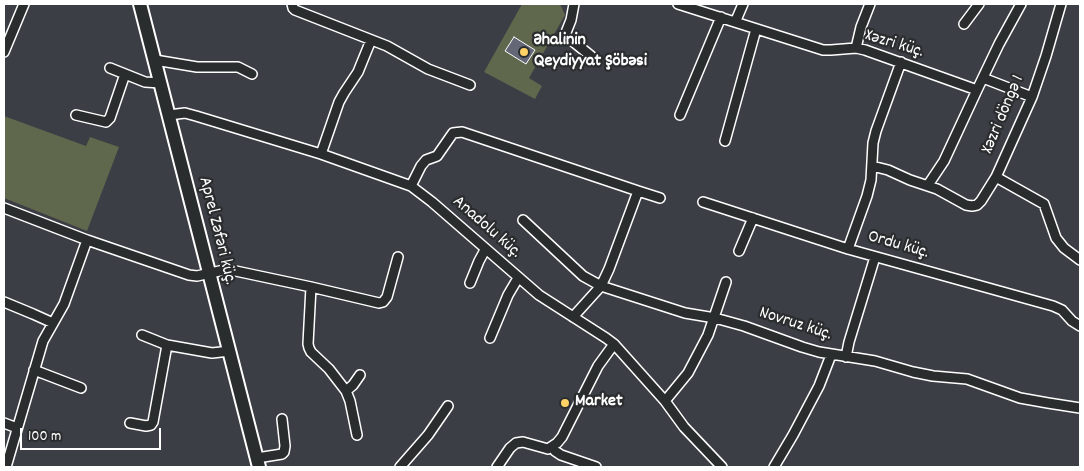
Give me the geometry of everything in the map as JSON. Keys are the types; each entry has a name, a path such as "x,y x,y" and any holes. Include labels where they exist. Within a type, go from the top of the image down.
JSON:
{"street":[{"path":"4,52 24,4"},
{"name":"Aprel Zəfəri küç.","path":"140,4 258,462"},
{"path":"292,4 295,10 396,50 428,69 470,86"},
{"path":"574,4 571,20 565,35 591,56"},
{"name":"Xəzri küç.","path":"678,4 823,50 856,48 865,50 977,90"},
{"path":"737,18 743,4"},
{"path":"856,48 857,38 870,4"},
{"path":"964,24 979,4"},
{"path":"928,185 944,161 999,44 1021,4"},
{"name":"Xəzri döngə 1","path":"1061,4 1032,97 996,177 1044,204 1056,238 1064,248 1080,260"},
{"path":"680,115 721,17"},
{"path":"725,141 756,28"},
{"path":"321,154 339,102 358,72 371,40"},
{"path":"155,60 197,67 238,67 252,74"},
{"path":"848,249 868,196 873,143 876,131 901,62"},
{"path":"110,68 145,82 161,83"},
{"path":"76,115 106,122 110,118 125,74"},
{"path":"983,78 1032,97"},
{"name":"Anadolu küç.","path":"169,115 185,113 196,116 321,154 412,186 518,278 551,304 614,344 665,401 684,427 722,467"},
{"path":"412,186 421,166 426,160 437,156 454,133 462,132 660,198"},
{"path":"872,166 928,185 966,205 972,206 977,205 981,201 996,177"},
{"path":"573,317 601,286 638,191"},
{"name":"Ordu küç.","path":"703,202 848,249 1053,306 1062,310 1080,326"},
{"path":"4,208 87,240 189,275 197,276 231,270 379,303 384,302 387,297 398,257"},
{"path":"739,251 753,218"},
{"name":"Novruz küç.","path":"523,220 583,276 601,286 685,313 715,318 744,326 802,347 831,355 875,361 933,376 967,379 1020,398 1080,408"},
{"path":"6,467 43,340 64,304 87,240"},
{"path":"470,283 486,250"},
{"path":"846,357 875,257"},
{"path":"490,338 508,295 518,278"},
{"path":"665,401 688,373 708,336 726,282"},
{"path":"311,287 309,348 346,391 350,400 357,435"},
{"path":"4,302 53,323"},
{"path":"142,335 167,345 212,353 230,351"},
{"path":"497,467 510,448 516,443 523,442 544,448 553,447 562,436 598,366 614,344"},
{"path":"130,423 146,426 151,425 153,422 167,345"},
{"path":"774,467 818,386 831,355"},
{"path":"34,370 81,388"},
{"path":"346,391 360,375"},
{"path":"400,467 428,435 448,406"},
{"path":"258,462 284,452 282,419"},
{"path":"4,423 17,428"},
{"path":"553,447 555,451 561,454 596,467"}],"green space":[{"path":"522,4 560,4 565,15 529,78 542,86 535,99 484,72"},
{"path":"4,116 86,146 90,137 119,147 87,231 4,198"}],"building":[{"path":"514,37 535,50 526,64 505,51"}],"place":[{"name":"Əhalinin Qeydiyyat Şöbəsi","path":"524,52"},
{"name":"Market","path":"565,403"}]}
